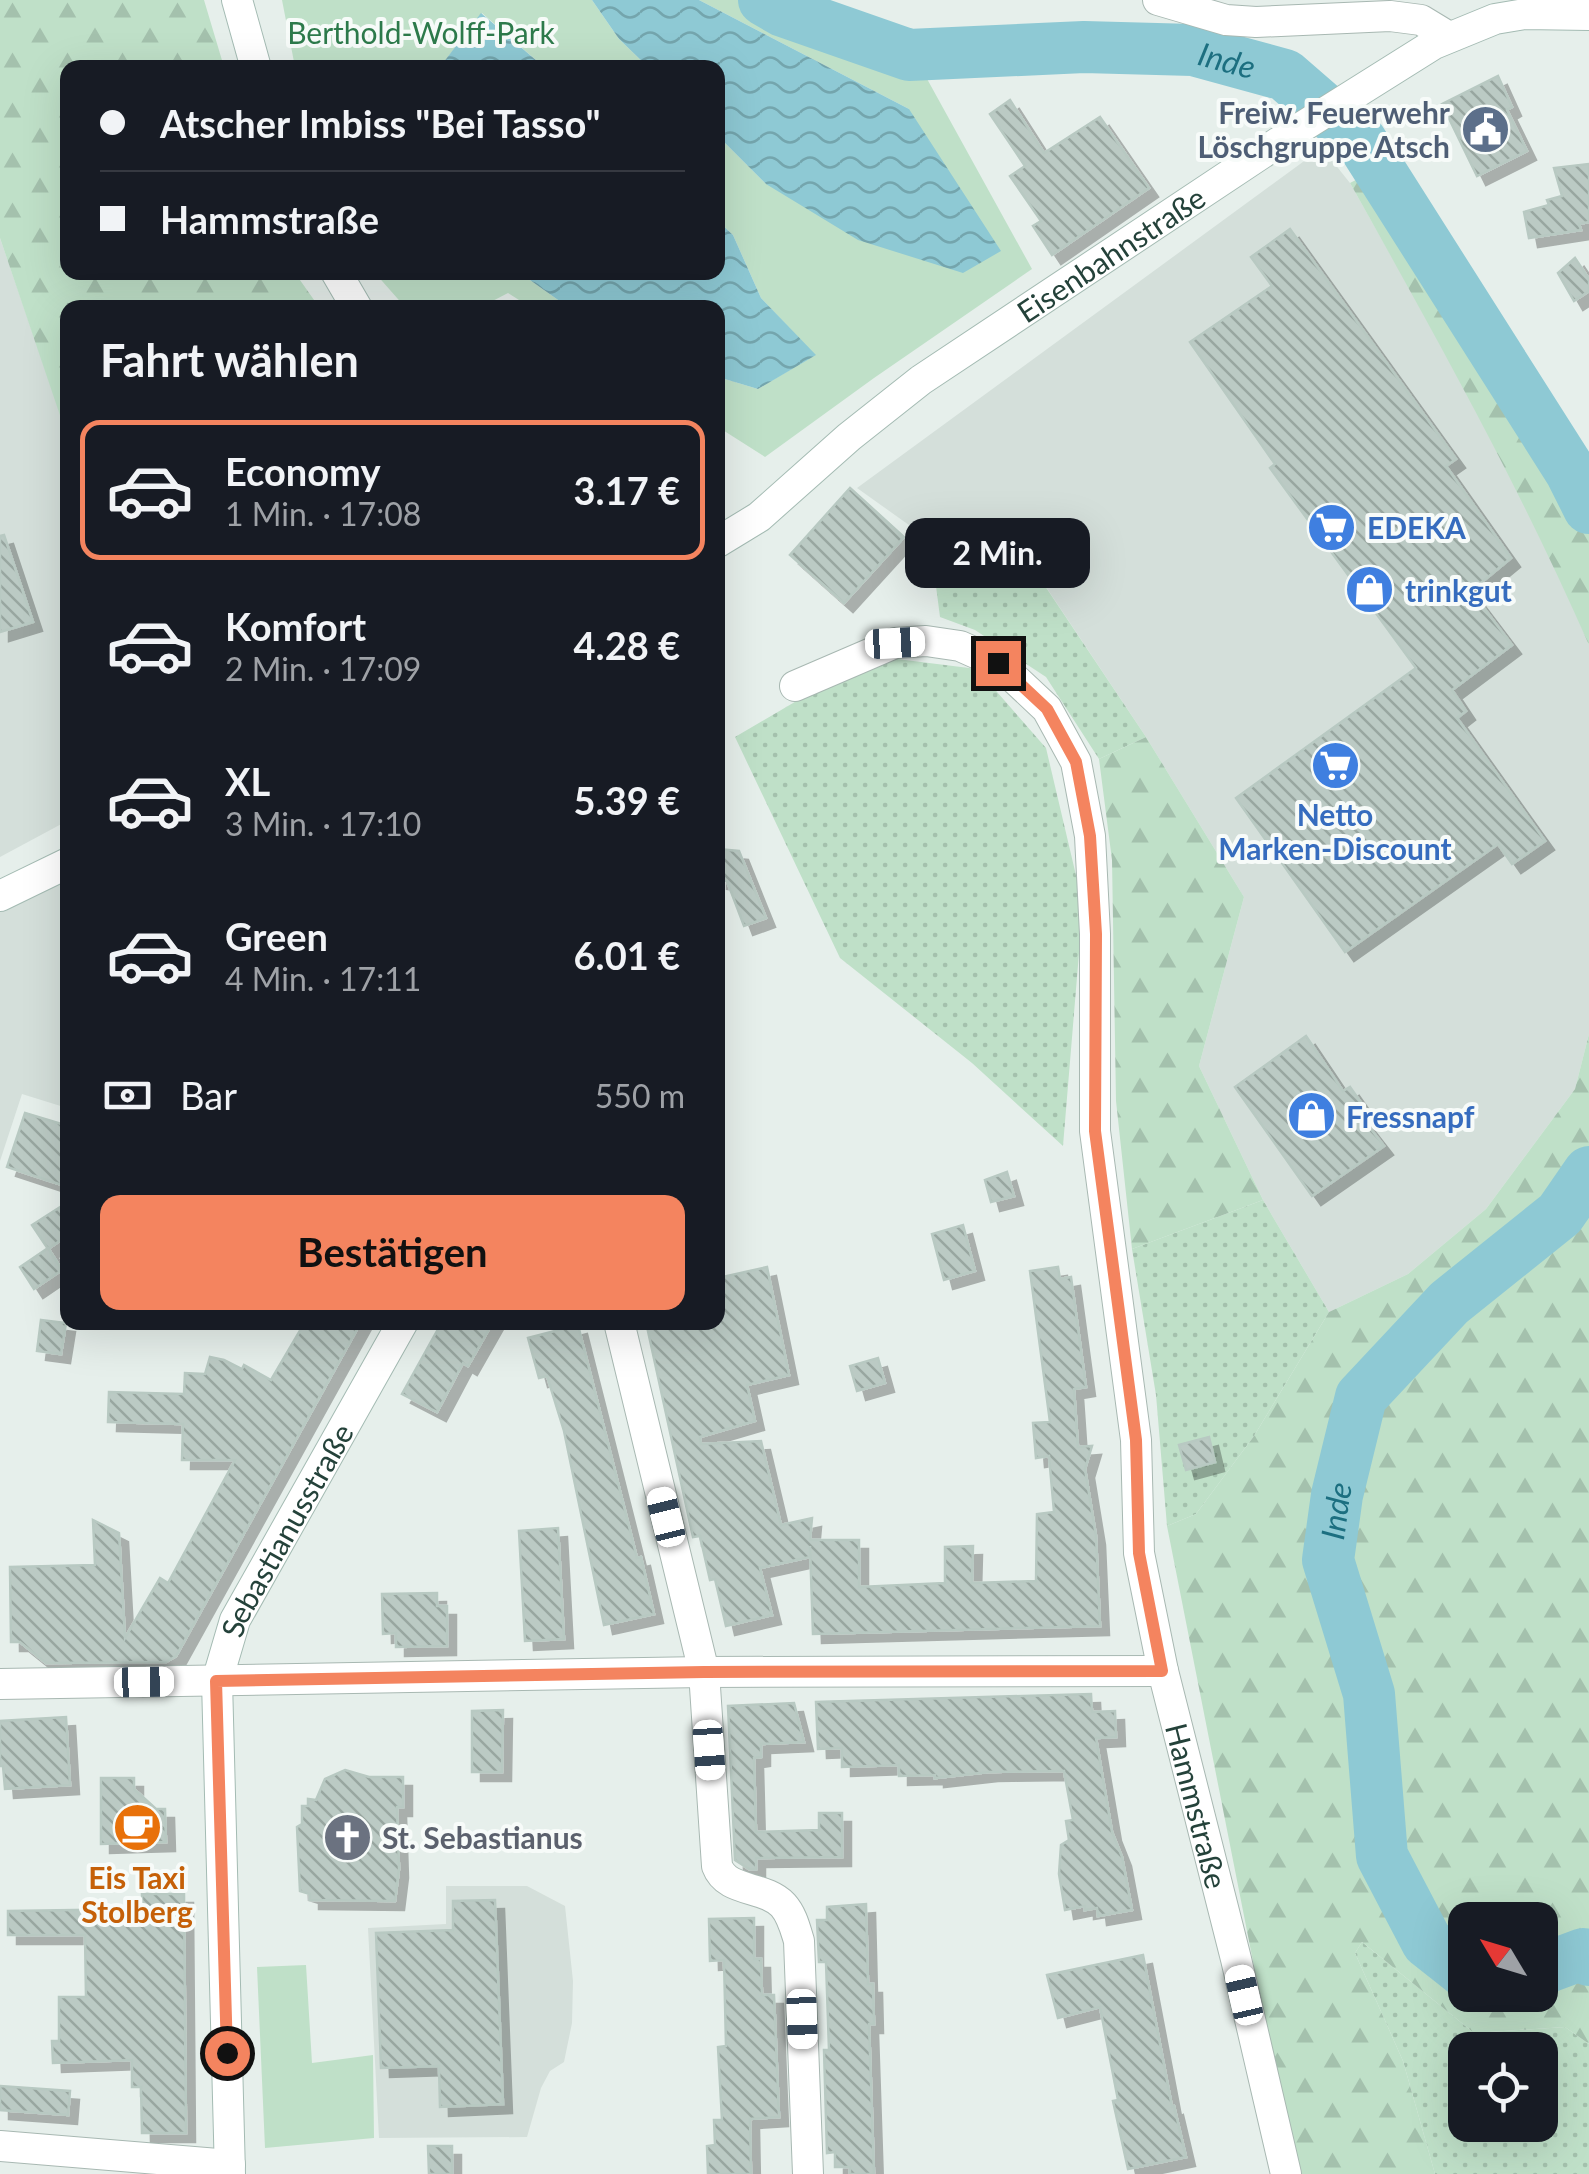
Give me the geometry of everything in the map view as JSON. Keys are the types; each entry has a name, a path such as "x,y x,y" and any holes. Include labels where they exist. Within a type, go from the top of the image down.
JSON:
{"street":[{"path":"236,0 254,60"},
{"path":"1158,0 1189,11 1241,21 1390,16 1421,20 1449,36"},
{"name":"Eisenbahnstraße","path":"725,538 759,517 921,380 1297,130 1449,36 1495,19 1525,14 1589,15"},
{"name":"Hammstraße","path":"795,686 895,643 926,641 960,646 998,663 1047,709 1076,762 1090,836 1096,934 1095,1131 1136,1440 1139,1553 1162,1671 1286,2174"},
{"path":"0,896 60,866"},
{"name":"Sebastianusstraße","path":"230,2170 216,1681 235,1620 399,1330"},
{"path":"621,1330 704,1672 717,1866 726,1881 782,1903 792,1919 798,1941 808,2174"},
{"path":"0,1684 704,1672 1162,1671"},
{"path":"0,2146 230,2170"}],"shaded area":[{"path":"1322,148 1350,183 1472,399 1558,571 1589,645 1589,1034 1575,1089 1486,1209 1408,1274 1329,1312 1263,1200 1199,1066 1244,897 1146,737 1036,572 1007,580 930,540 857,488"},
{"path":"0,238 60,413 60,825 0,857"},
{"path":"60,875 60,1106 22,1094 0,1161 0,907"},
{"path":"446,1886 527,1886 565,1906 573,1981 572,2023 564,2062 550,2071 541,2088 527,2137 379,2138 368,1928 446,1924"}],"green space":[{"path":"0,0 204,0 222,60 60,60 60,280 300,280 314,300 60,300 60,415 0,238"},
{"name":"Berthold-Wolff-Park","path":"282,0 592,0 619,39 641,60 536,60 482,13 445,60 294,60"},
{"path":"699,0 739,0 926,77 1032,269 765,457 725,431 725,379 758,389 815,355 761,298 733,235 725,228 725,143 766,184 909,109"},
{"path":"1390,162 1440,252 1589,495 1589,645 1505,468 1350,183"},
{"path":"381,280 530,280 558,300 519,300 508,293 494,300 399,300"},
{"path":"930,540 1007,580 1035,571 1146,737 1099,759 1046,677 975,630 940,617"},
{"path":"873,656 977,669 1046,748 1083,905 1063,1146 972,1063 840,958 735,737"},
{"path":"1146,737 1244,897 1199,1066 1263,1200 1132,1249 1116,1101 1112,860 1099,759"},
{"path":"1589,1034 1589,2044 1565,2027 1473,2032 1448,2012 1558,2012 1558,1902 1448,1902 1448,2012 1362,1942 1355,1953 1403,2061 1435,2174 1295,2174 1167,1526 1196,1514 1254,1436 1329,1312 1408,1274 1486,1209 1575,1089"},
{"path":"1263,1200 1329,1312 1254,1436 1196,1514 1167,1526 1156,1395 1132,1249"},
{"path":"1362,1942 1473,2032 1448,2032 1448,2142 1558,2142 1558,2032 1489,2032 1565,2027 1589,2044 1589,2174 1435,2174 1403,2061 1355,1953"},
{"path":"306,1965 312,2063 373,2055 374,2138 265,2148 257,1967"}],"water":[{"path":"592,0 699,0 909,109 1001,251 963,273 858,240 766,184 725,143 725,60 641,60 619,39"},
{"path":"481,13 536,60 445,60"},
{"path":"725,228 733,235 761,298 816,355 758,389 725,379 725,300 558,300 530,280 725,280"}],"building":[{"path":"1498,76 1512,107 1507,110 1527,151 1477,176 1442,104"},
{"path":"1010,100 1044,153 1100,117 1149,188 1052,255 1033,226 1041,221 1010,176 1025,166 990,114"},
{"path":"1589,164 1589,222 1579,224 1581,230 1529,238 1524,212 1549,205 1547,200 1562,196 1554,168"},
{"path":"1290,229 1456,459 1446,466 1511,558 1471,591 1512,645 1452,690 1466,711 1457,718 1545,841 1512,864 1498,844 1345,952 1236,798 1416,668 1270,468 1275,464 1190,342 1272,286 1251,257"},
{"path":"1575,258 1589,279 1589,291 1574,301 1558,273"},
{"path":"850,488 904,537 844,603 790,555"},
{"path":"4,535 33,622 0,632 0,536"},
{"path":"725,850 739,851 766,918 744,926 727,881"},
{"name":"Fressnapf","path":"1306,1036 1343,1091 1350,1087 1369,1114 1363,1119 1384,1146 1312,1196 1235,1087"},
{"path":"25,1113 60,1124 60,1184 7,1167"},
{"path":"1007,1172 1014,1196 991,1202 985,1180"},
{"path":"60,1207 60,1241 48,1249 32,1225"},
{"path":"963,1225 975,1271 944,1280 932,1234"},
{"path":"48,1248 60,1271 34,1289 20,1267"},
{"path":"767,1267 789,1375 747,1385 755,1421 700,1437 701,1444 761,1441 781,1525 812,1518 810,1540 859,1540 859,1587 945,1583 945,1547 973,1546 972,1583 1036,1581 1037,1514 1054,1512 1049,1456 1036,1458 1033,1423 1050,1422 1030,1271 1058,1267 1060,1279 1071,1277 1086,1387 1074,1389 1078,1447 1092,1446 1085,1469 1096,1536 1100,1626 813,1634 810,1546 810,1557 760,1568 772,1615 726,1626 700,1536 693,1537 648,1330 725,1330 725,1276"},
{"path":"41,1320 60,1322 60,1330 65,1330 61,1354 37,1351"},
{"path":"300,1330 357,1330 176,1656 166,1662 46,1663 20,1642 11,1642 10,1567 95,1565 93,1520 119,1533 125,1638 160,1578 168,1583 235,1460 182,1460 183,1424 108,1422 109,1392 184,1394 185,1373 205,1374 210,1357 242,1369 244,1365 271,1380"},
{"path":"438,1330 488,1330 468,1366 463,1363 437,1412 402,1394"},
{"path":"559,1330 579,1330 654,1614 604,1625 564,1431 547,1376 539,1378 528,1338"},
{"path":"878,1358 885,1383 857,1391 850,1366"},
{"path":"1209,1437 1215,1462 1186,1470 1179,1445"},
{"path":"558,1528 564,1639 525,1641 519,1531"},
{"path":"437,1593 437,1606 447,1606 447,1646 396,1647 396,1633 383,1634 382,1594"},
{"path":"1091,1694 1092,1712 1115,1711 1116,1737 1096,1738 1112,1832 1122,1857 1132,1910 1098,1916 1097,1908 1065,1910 1059,1874 1061,1845 1069,1840 1066,1821 1073,1820 1064,1771 989,1772 935,1778 899,1776 899,1765 842,1767 842,1748 818,1749 816,1702"},
{"path":"794,1703 804,1742 761,1744 761,1757 754,1758 756,1832 819,1830 819,1813 842,1813 842,1857 756,1858 756,1869 749,1869 735,1860 728,1706"},
{"path":"503,1710 502,1772 472,1772 472,1711"},
{"path":"66,1717 70,1785 5,1789 0,1766 0,1721"},
{"name":"St. Sebastianus","path":"345,1770 369,1777 403,1777 403,1807 397,1807 399,1869 395,1901 310,1900 310,1894 300,1891 297,1827 302,1824 302,1806 308,1806 308,1799 316,1800 325,1779"},
{"path":"101,1778 134,1778 134,1789 156,1809 165,1809 166,1842 101,1844"},
{"path":"142,1894 184,1894 186,2133 142,2133 141,2087 132,2087 132,2060 53,2063 52,2041 59,2041 59,1997 86,1997 85,1935 8,1935 8,1911 142,1909"},
{"path":"495,1900 503,2104 440,2107 439,2066 381,2068 376,1933 453,1930 453,1901"},
{"path":"866,1904 868,1984 873,1984 874,2024 869,2024 874,2174 850,2174 850,2167 835,2167 835,2152 827,2153 826,1962 819,1962 817,1920 827,1920 827,1907"},
{"path":"754,1918 754,1959 761,1959 762,1995 774,1995 779,2117 750,2119 751,2174 708,2174 707,2146 715,2145 714,2120 722,2120 718,2047 726,2046 724,1960 710,1961 709,1919"},
{"path":"1143,1955 1172,2107 1186,2157 1128,2169 1113,2101 1118,2100 1100,2007 1058,2018 1047,1975"},
{"path":"0,2086 70,2091 68,2115 0,2110"},
{"path":"428,2146 452,2146 452,2174 429,2174"}],"waterway":[{"name":"Inde","path":"764,0 783,11 909,55 1084,47 1193,50 1285,75 1361,141 1571,472 1589,508"},
{"name":"Inde","path":"1448,1959 1427,1942 1382,1856 1369,1694 1328,1560 1337,1495 1361,1397 1449,1303 1560,1214 1589,1172"},
{"name":"Inde","path":"1558,1963 1583,1954 1589,1960"}],"place":[{"name":"Freiw. Feuerwehr Löschgruppe Atsch","path":"1485,129"},
{"name":"EDEKA","path":"1332,527"},
{"name":"trinkgut","path":"1370,590"},
{"name":"Netto Marken-Discount","path":"1335,765"},
{"name":"Fressnapf","path":"1311,1116"},
{"name":"Eis Taxi Stolberg","path":"137,1828"},
{"name":"St. Sebastianus","path":"347,1837"}],"route":[{"path":"227,2053 216,1681 704,1672 1162,1671 1139,1553 1136,1440 1095,1131 1096,934 1090,836 1076,762 1047,709 998,663"}]}
